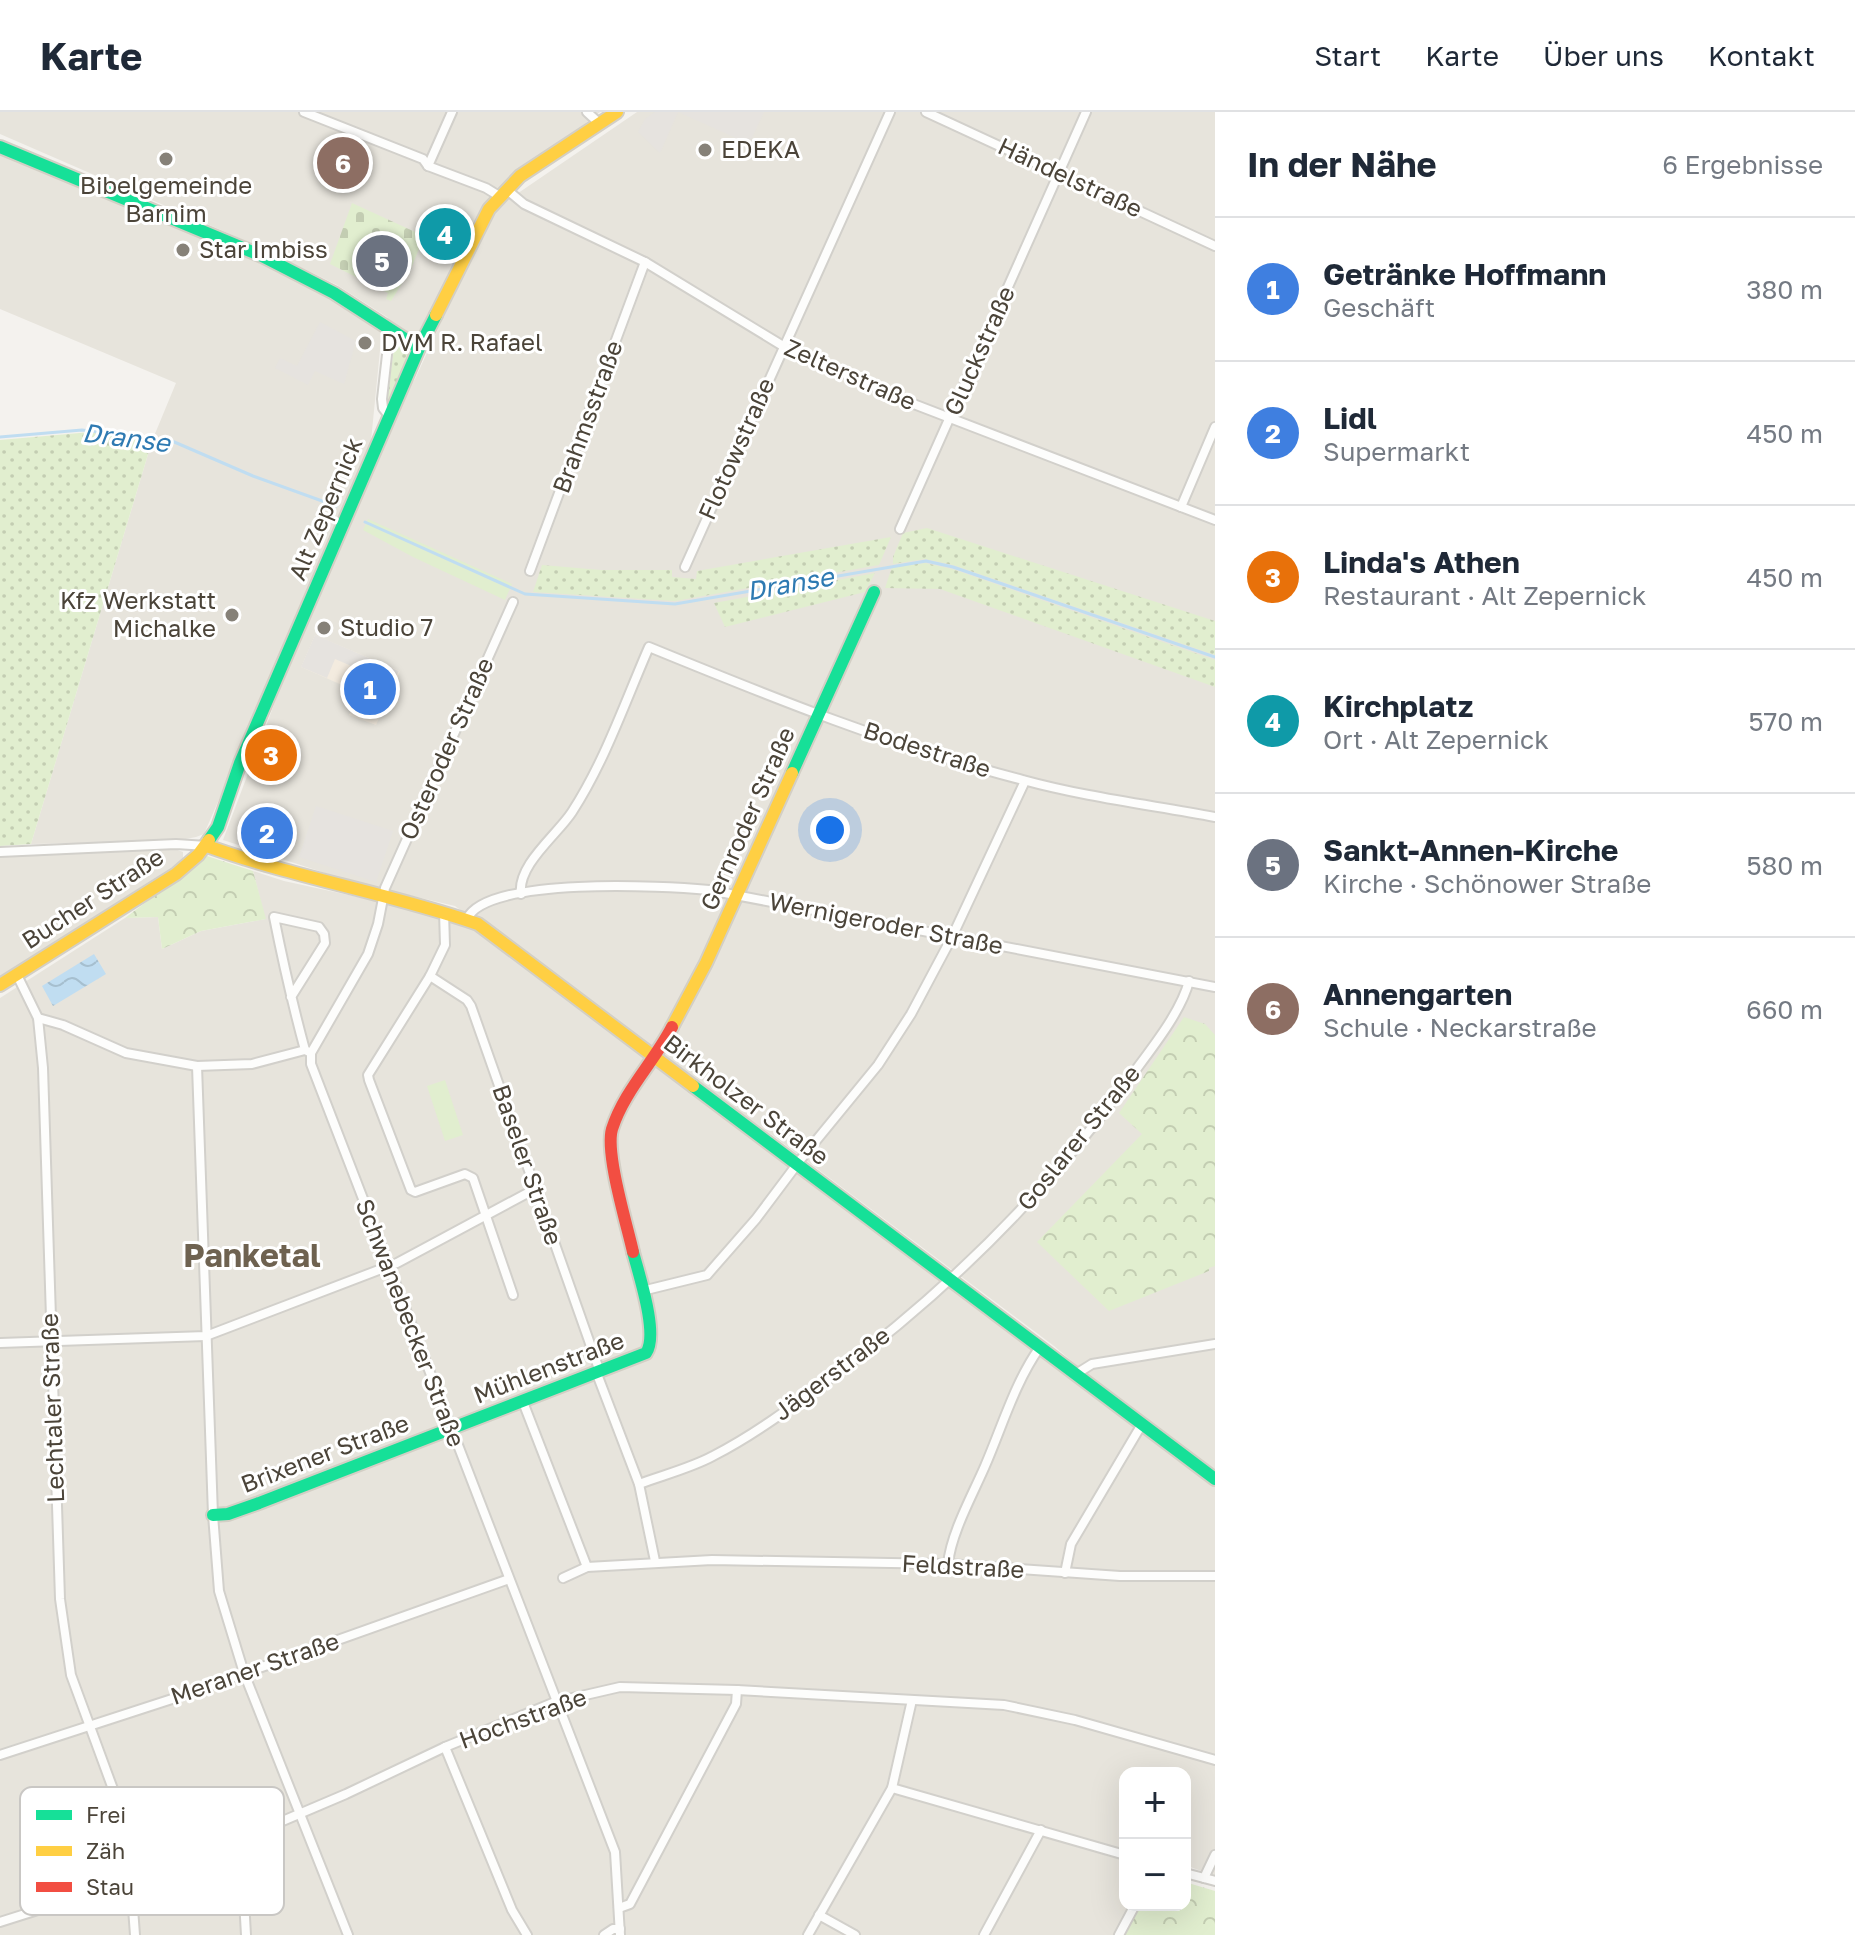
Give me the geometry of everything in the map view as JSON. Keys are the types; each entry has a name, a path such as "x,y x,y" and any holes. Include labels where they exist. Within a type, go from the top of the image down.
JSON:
{"street":[{"name":"Zelterstraße","path":"304,112 423,159 428,166 502,193 645,262 783,346 905,401 1215,520"},
{"path":"428,166 452,112"},
{"path":"587,112 600,124"},
{"path":"502,193 532,168 617,112"},
{"name":"Flotowstraße","path":"685,567 890,112"},
{"name":"Händelstraße","path":"926,112 1215,246"},
{"name":"Gluckstraße","path":"900,529 1086,112"},
{"path":"0,147 262,256 328,290 419,348"},
{"name":"Alt Zepernick","path":"207,846 218,827 240,763 419,348 489,209 502,193"},
{"name":"Brahmsstraße","path":"530,571 645,262"},
{"path":"390,417 383,408 382,399 392,331"},
{"path":"1181,507 1215,427"},
{"name":"Gernroder Straße","path":"653,1058 693,990 874,592"},
{"name":"Osteroder Straße","path":"308,1052 368,954 378,924 382,897 513,602"},
{"name":"Bodestraße","path":"521,894 522,874 570,816 586,788 649,647 818,714 918,749 1025,781 1215,817"},
{"path":"642,1291 707,1275 756,1219 796,1164 878,1065 911,1014 952,937 1025,781"},
{"path":"0,852 176,844 207,846"},
{"name":"Birkholzer Straße","path":"207,846 260,865 444,912 478,924 1215,1479"},
{"name":"Bucher Straße","path":"0,985 176,874 207,846"},
{"name":"Wernigeroder Straße","path":"467,919 479,905 521,894 578,887 679,887 1215,987"},
{"path":"444,912 445,945 430,976 373,1066 369,1080 411,1190 415,1192 465,1174 470,1175 478,1187 513,1295"},
{"name":"Schwanebecker Straße","path":"291,997 325,943 324,934 319,927 274,917 284,970 291,997 311,1064 615,1852 620,1932"},
{"path":"17,975 38,1018 63,1025 126,1053 197,1066 252,1064 308,1052"},
{"name":"Baseler Straße","path":"430,976 467,1000 471,1006 639,1484 655,1561"},
{"name":"Goslarer Straße","path":"951,1280 1045,1185 1079,1145 1142,1061 1174,1012 1189,981"},
{"name":"Lechtaler Straße","path":"38,1018 43,1068 60,1599 71,1675 114,1787"},
{"name":"Mühlenstraße","path":"452,1430 636,1359 651,1346 650,1326 610,1140 618,1114 653,1058"},
{"path":"197,1066 213,1515 219,1591 244,1673 348,1935"},
{"path":"0,1343 206,1336 389,1266 535,1189"},
{"name":"Jägerstraße","path":"639,1484 711,1458 836,1374 951,1280"},
{"path":"1076,1374 1092,1364 1215,1344"},
{"path":"948,1564 949,1552 977,1485 1040,1347"},
{"path":"523,1402 587,1567 563,1578"},
{"path":"1065,1573 1071,1544 1142,1424"},
{"name":"Brixener Straße","path":"213,1515 228,1514 259,1503 452,1430"},
{"name":"Feldstraße","path":"587,1567 715,1560 948,1564 1065,1573 1215,1576"},
{"name":"Meraner Straße","path":"0,1755 509,1579"},
{"name":"Hochstraße","path":"284,1820 445,1747 555,1702 620,1687 737,1690 1004,1705 1037,1710 1215,1760"},
{"path":"619,1908 630,1904 736,1704 737,1690"},
{"path":"808,1935 892,1788 912,1700"},
{"path":"445,1747 512,1910 527,1935"},
{"path":"892,1788 1119,1853"},
{"path":"984,1935 1041,1830"},
{"path":"1204,1878 1215,1855"},
{"path":"1191,1875 1215,1881"},
{"path":"1119,1935 1132,1911"},
{"name":"Hochstraße","path":"0,1922 22,1915"},
{"path":"134,1915 135,1935"},
{"path":"245,1915 246,1935"},
{"path":"819,1915 855,1935"},
{"path":"604,1935 613,1929 620,1932"}],"shaded area":[{"path":"0,112 600,112 493,195 416,336 393,325 387,317 337,285 260,247 0,134"},
{"path":"637,112 1215,112 1215,1477 1172,1447 1054,1346 772,1135 455,906 353,882 223,840 336,540 402,397 415,379 492,211"},
{"path":"655,112 678,112 660,153 638,132 645,119"},
{"path":"678,112 764,112 749,144"},
{"path":"0,149 247,253 331,297 382,330 370,451 204,834 196,837 175,841 31,844 152,441 176,383 0,309"},
{"path":"320,322 356,341 344,384 315,371 308,385 275,368 280,358 297,366"},
{"path":"315,635 400,671 376,725 349,715 358,692 301,667"},
{"path":"315,635 399,671 391,683 335,659 327,678 301,667"},
{"path":"316,806 393,831 376,882 299,857"},
{"path":"175,849 183,852 183,860 0,977 0,856"},
{"path":"253,871 469,926 1215,1486 1215,1876 1191,1867 1191,1767 1119,1767 1119,1911 1132,1911 1118,1935 0,1935 0,998 125,918 158,917 162,949 201,931 265,919"}],"green space":[{"path":"352,203 424,236 411,269 391,301 386,299 388,293 330,264"},
{"path":"395,341 403,346 409,356 389,407 386,407"},
{"path":"91,432 152,441 31,844 0,846 0,440"},
{"path":"368,519 512,584 505,600 363,530"},
{"path":"927,528 1215,621 1215,655 953,565 925,559 893,564 903,533"},
{"path":"891,537 879,565 675,601 533,592 542,565 601,570 672,570 672,577 696,579 697,571"},
{"path":"925,563 952,569 1215,660 1215,687 940,589 885,588 892,567"},
{"path":"875,573 865,592 725,627 714,603"},
{"path":"207,856 253,871 266,919 201,931 162,949 158,917 125,918"},
{"path":"1184,1017 1205,1024 1215,1035 1215,1266 1109,1311 1037,1242 1142,1134 1119,1113"},
{"path":"445,1080 463,1135 445,1141 427,1086"},
{"path":"1191,1884 1215,1891 1215,1935 1121,1935 1135,1911 1191,1911"}],"water":[{"path":"94,954 106,974 53,1006 42,986"}],"waterway":[{"name":"Dranse","path":"0,437 82,430 172,441 253,476 336,506"},
{"name":"Dranse","path":"365,522 525,594 675,604 926,561 953,567 1215,657"}],"traffic: fast":[{"path":"0,147 262,256 334,293 419,348"},
{"path":"209,840 218,827 240,763 436,315"},
{"path":"792,773 874,592"},
{"path":"693,1086 1215,1479"},
{"path":"213,1515 228,1514 259,1503 646,1353 649,1319 633,1252"}],"traffic: slow":[{"path":"436,315 489,209 520,176 617,112"},
{"path":"672,1027 706,963 792,773"},
{"path":"0,985 176,874 198,855 209,840"},
{"path":"207,846 478,924 693,1086"}],"traffic: jam":[{"path":"633,1252 611,1155 612,1129 624,1102 672,1027"}],"place":[{"name":"EDEKA","path":"705,150"},
{"name":"Bibelgemeinde Barnim","path":"166,159"},
{"name":"Annengarten","path":"343,163"},
{"name":"Kirchplatz","path":"445,234"},
{"name":"Star Imbiss","path":"183,250"},
{"name":"Sankt-Annen-Kirche","path":"382,261"},
{"name":"DVM R. Rafael","path":"365,343"},
{"name":"Kfz Werkstatt Michalke","path":"232,615"},
{"name":"Studio 7","path":"324,628"},
{"name":"Getränke Hoffmann","path":"370,689"},
{"name":"Linda's Athen","path":"271,755"},
{"name":"Lidl","path":"267,833"}],"district":[{"name":"Panketal","path":"252,1256"}]}
